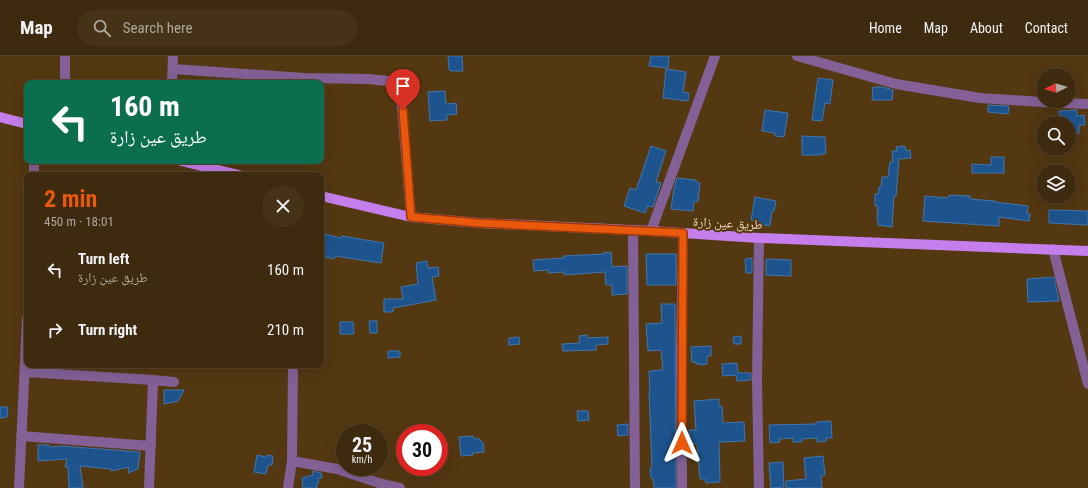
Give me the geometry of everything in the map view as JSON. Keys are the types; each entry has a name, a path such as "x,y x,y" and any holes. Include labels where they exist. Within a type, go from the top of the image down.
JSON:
{"main road":[{"path":"0,117 24,123"},
{"path":"193,164 227,172"},
{"name":"طريق عين زارة","path":"324,197 411,217 479,223 651,231 759,238 1088,251"}],"street":[{"path":"65,56 65,80"},
{"path":"172,80 173,56"},
{"path":"651,231 715,56"},
{"path":"797,56 896,84 972,96 1088,104"},
{"path":"172,69 304,78 369,79 388,81 401,95 411,217"},
{"path":"633,231 635,488"},
{"path":"682,488 681,352 683,233"},
{"path":"759,238 757,380 759,488"},
{"path":"1053,250 1088,384"},
{"path":"19,488 25,368"},
{"path":"288,488 292,461 293,368"},
{"path":"25,372 174,382"},
{"path":"149,488 153,380"},
{"path":"21,436 151,446"},
{"path":"292,461 337,469 382,484 400,488"}],"building":[{"path":"448,56 462,56 463,71 449,70"},
{"path":"651,56 669,56 668,68 649,66"},
{"path":"666,69 686,72 683,92 689,93 688,101 663,98"},
{"path":"818,78 833,80 830,104 825,103 822,121 812,120"},
{"path":"873,87 883,87 893,90 892,100 872,100"},
{"path":"445,91 446,104 456,103 457,114 447,115 447,120 430,121 428,92"},
{"path":"988,105 1009,106 1008,114 988,112"},
{"path":"765,110 788,113 784,137 775,136 775,133 762,131"},
{"path":"1077,110 1077,116 1084,115 1085,125 1079,125 1079,133 1076,133 1076,116 1059,116 1059,111"},
{"path":"802,136 825,137 826,153 820,155 802,155"},
{"path":"651,146 666,151 656,182 661,183 653,207 648,206 645,213 624,206 630,188 636,190"},
{"path":"905,146 906,151 910,150 911,158 899,159 892,227 878,225 878,206 875,206 875,194 878,194 879,187 881,187 882,177 888,177 890,162 893,162 892,151 897,151 896,147"},
{"path":"991,157 1004,157 1004,173 972,173 972,164 991,165"},
{"path":"677,178 696,180 696,182 700,183 698,202 694,201 693,211 671,209"},
{"path":"949,195 970,196 970,199 1028,206 1027,214 1030,214 1029,221 999,217 999,226 923,221 925,196 948,198"},
{"path":"755,197 776,201 774,211 772,211 770,226 758,224 758,221 751,220"},
{"path":"1049,210 1088,211 1088,225 1049,223"},
{"path":"324,234 341,238 342,236 384,243 381,263 335,256 334,259 324,257"},
{"path":"611,252 612,267 627,266 627,294 612,295 612,285 606,285 605,272 564,275 564,272 548,273 548,270 534,271 533,260 564,258 563,256 604,254 603,253"},
{"path":"646,254 676,254 676,285 647,285"},
{"path":"752,258 752,273 746,273 745,259"},
{"path":"766,259 791,260 791,276 766,275"},
{"path":"427,261 428,268 438,267 439,276 432,277 436,300 393,308 393,312 384,312 384,299 403,299 401,287 418,284 416,263"},
{"path":"1054,277 1059,301 1028,302 1027,279"},
{"path":"661,304 675,304 676,488 654,488 650,468 652,468 649,371 663,370 661,350 648,351 646,324 662,323"},
{"path":"369,321 377,321 377,333 370,333"},
{"path":"340,322 353,322 354,334 340,334"},
{"path":"587,335 587,338 608,337 608,344 596,345 596,350 563,351 562,344 580,343 579,336"},
{"path":"741,336 741,344 734,344 733,337"},
{"path":"519,337 520,344 509,345 509,338"},
{"path":"711,346 711,356 707,356 707,364 700,365 696,364 696,362 692,362 691,347"},
{"path":"388,351 400,351 400,357 388,358"},
{"path":"737,363 738,373 751,373 751,380 737,381 736,375 723,376 722,364"},
{"path":"164,390 184,390 178,401 164,404"},
{"path":"719,399 719,406 722,406 723,423 744,422 745,441 719,442 720,482 706,483 705,479 700,479 697,443 690,444 689,430 696,430 694,401"},
{"path":"0,407 8,407 7,417 0,418"},
{"path":"577,411 588,411 589,420 578,421"},
{"path":"831,421 832,438 826,438 826,441 817,442 817,438 802,439 802,442 793,442 793,438 779,439 780,442 770,443 769,425 816,424 816,422"},
{"path":"628,424 628,435 618,436 617,425"},
{"path":"473,436 474,439 478,438 483,443 484,452 461,456 459,437"},
{"path":"38,445 49,445 49,447 61,446 140,452 138,469 128,473 129,467 111,471 111,469 80,466 83,488 69,488 68,467 65,467 67,459 38,461"},
{"path":"257,455 266,457 267,455 273,456 272,465 268,465 266,474 254,472"},
{"path":"823,456 825,475 821,476 822,488 786,488 786,481 806,479 804,458"},
{"path":"783,462 784,487 771,488 769,463"},
{"path":"313,471 321,473 322,478 318,478 319,483 317,483 317,488 303,488 302,478 313,475"}],"route":[{"path":"403,110 411,217 479,223 683,233 681,352 682,443"}]}
